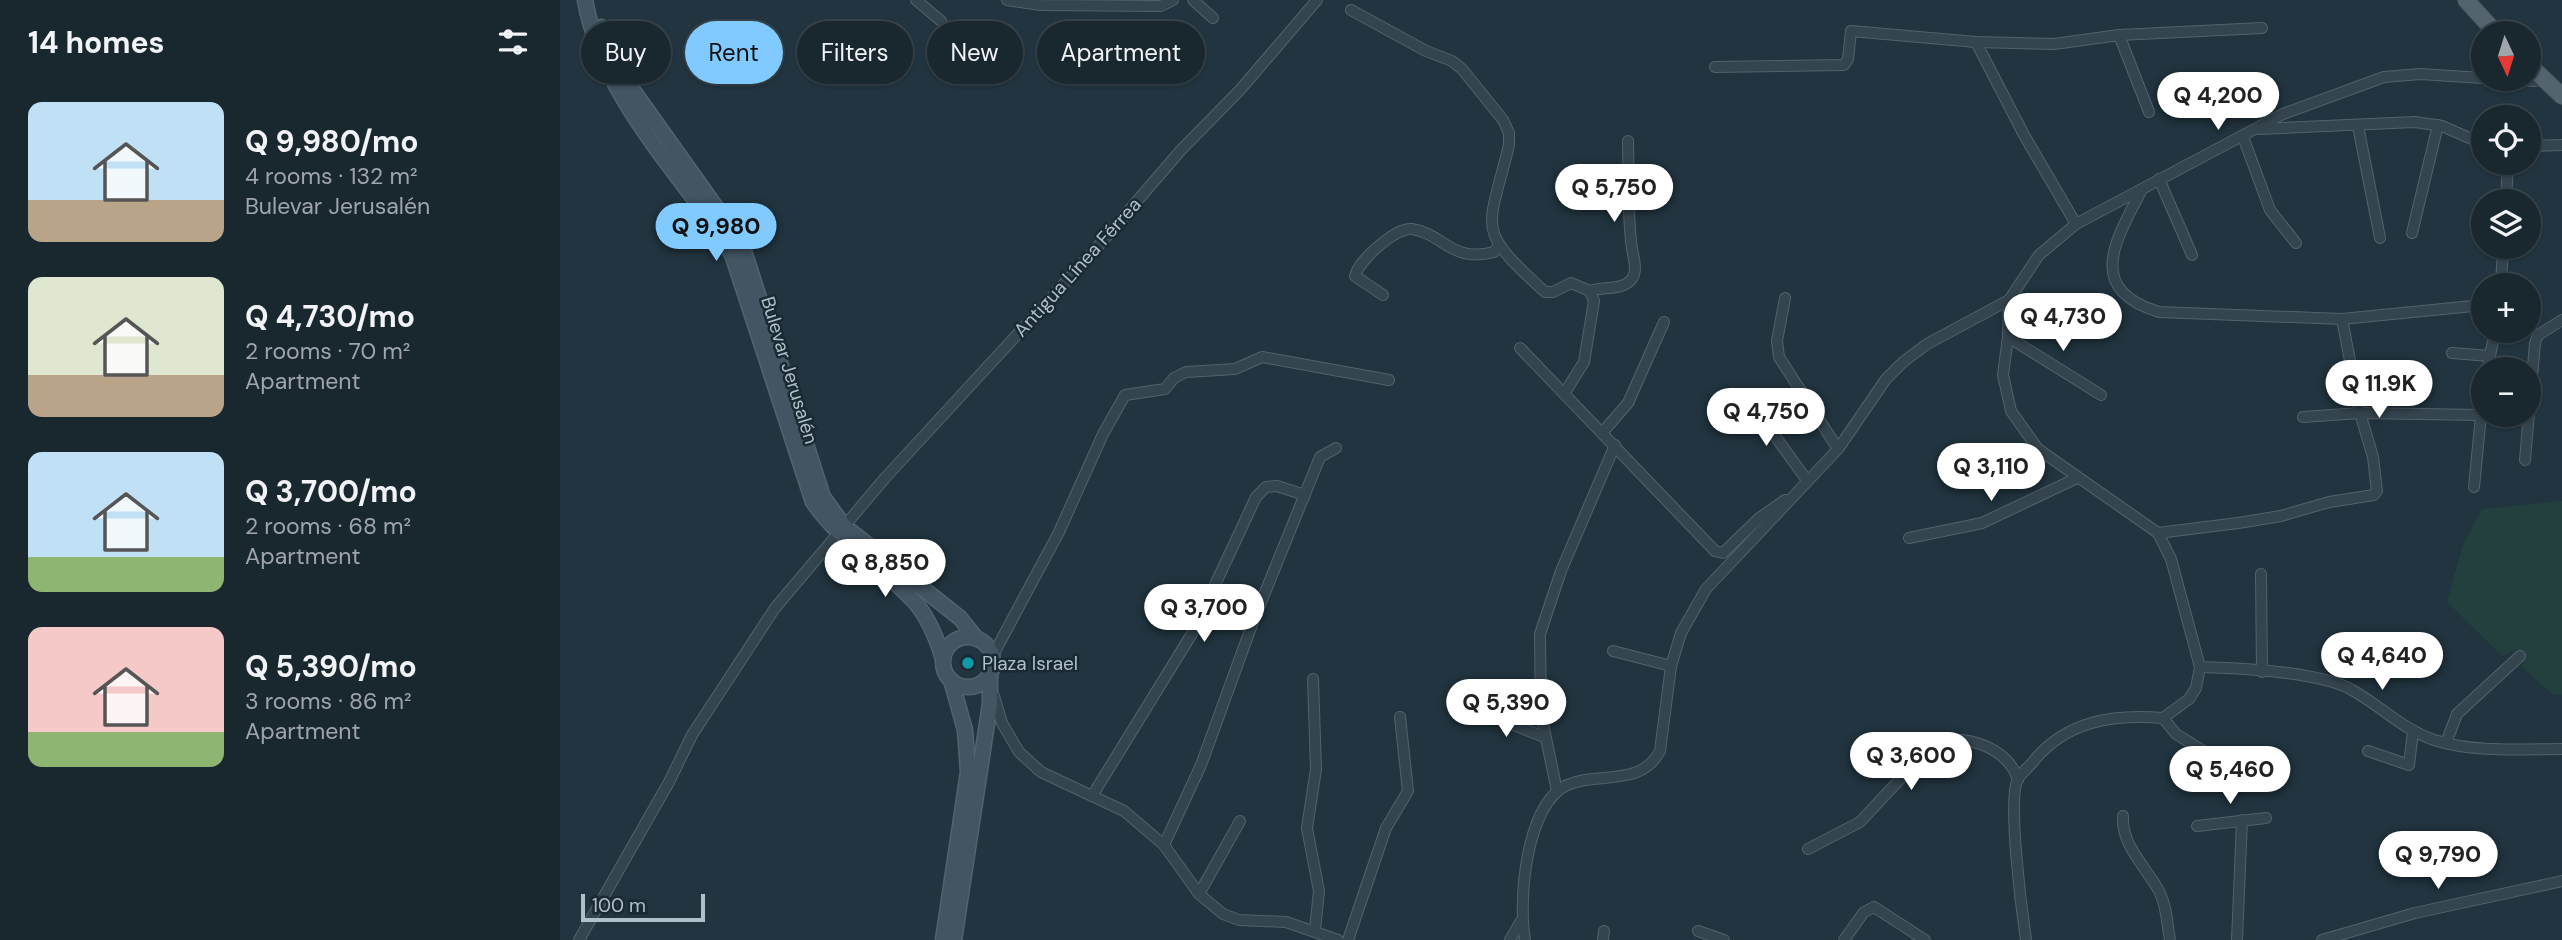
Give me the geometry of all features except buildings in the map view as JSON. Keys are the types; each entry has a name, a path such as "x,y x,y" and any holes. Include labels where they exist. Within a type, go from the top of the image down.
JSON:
{"main road":[{"name":"Bulevar Jerusalén","path":"585,0 598,51 614,86 725,240 740,274 806,488 813,502 914,601 931,626 943,659"},
{"name":"Bulevar Jerusalén","path":"595,0 605,41 617,68 735,234 744,251 816,483 841,530 960,618 977,639"},
{"path":"2455,0 2473,21"},
{"path":"2466,0 2485,21"},
{"path":"2541,81 2562,96"},
{"path":"2541,83 2562,106"},
{"path":"943,940 968,772 965,730 951,680 944,670 943,659 953,642 960,638 977,639 989,649 992,657 992,690 954,940"},
{"path":"951,680 972,686 986,679 990,673"}],"street":[{"path":"916,0 941,21"},
{"path":"1007,0 1161,6 1173,0"},
{"path":"1194,0 1213,18"},
{"name":"Antigua Línea Férrea","path":"579,940 715,696 775,608 979,373 1094,251 1181,150 1240,90 1317,0"},
{"path":"1351,10 1426,51 1452,61 1503,120 1509,133 1508,145 1489,219 1498,246 1545,292 1553,292 1571,283 1590,291 1603,286 1623,286 1633,279 1635,269 1630,230 1628,141"},
{"path":"1715,66 1844,65 1848,59 1851,31 1976,43 2054,44 2119,35 2262,28"},
{"path":"2119,35 2149,112"},
{"path":"1976,43 2024,135 2076,224"},
{"path":"1525,940 1522,921 1532,841 1548,799 1574,783 1632,775 1656,758 1660,751 1671,666 1681,633 1706,589 1806,479 1838,449 1886,379 1903,362 1927,344 2009,300 2039,254 2076,224 2258,130 2283,114 2384,77 2420,74 2471,77"},
{"path":"2258,130 2415,122 2438,125 2471,139"},
{"path":"2412,233 2438,125"},
{"path":"2358,127 2380,238"},
{"path":"2243,137 2270,210 2296,243"},
{"path":"2541,146 2562,145"},
{"path":"2159,179 2192,255"},
{"path":"2143,189 2125,222 2114,255 2114,283 2132,301 2159,312 2342,319 2471,306"},
{"path":"1383,295 1355,276 1357,269 1375,248 1403,230 1417,231 1467,254 1494,251 1498,246"},
{"path":"1564,394 1584,362 1595,306 1590,291"},
{"path":"1785,298 1777,341 1779,357 1838,449"},
{"path":"2009,300 2003,375 2011,411 2038,449 2158,533 2171,559 2200,667 2196,688 2189,699 2162,718 2105,718 2067,731 2042,750 2018,780 2014,793 2015,826 2026,940"},
{"path":"2158,533 2281,516 2329,502 2374,495 2377,491 2373,457 2360,413 2342,319"},
{"path":"2525,460 2535,343 2538,335 2562,320"},
{"path":"1602,433 1628,403 1664,322"},
{"path":"2008,337 2101,395"},
{"path":"2452,353 2490,356 2493,343"},
{"path":"1520,348 1716,551 1723,553 1758,519 1795,492"},
{"path":"992,657 1059,532 1103,434 1125,395 1166,389 1174,379 1186,372 1236,369 1262,357 1389,380"},
{"path":"1749,400 1806,479"},
{"path":"2304,417 2360,413 2471,415"},
{"path":"2474,487 2480,427"},
{"path":"1557,791 1544,737 1539,676 1540,634 1561,572 1615,445"},
{"path":"1164,845 1201,765 1253,622 1320,457 1336,447"},
{"path":"1909,538 1982,523 2077,478"},
{"path":"1092,796 1193,632 1256,496 1266,487 1278,486 1305,495"},
{"path":"2260,574 2262,672"},
{"path":"1613,651 1671,666"},
{"path":"2446,743 2457,714 2520,656"},
{"path":"2200,667 2262,672 2338,684 2359,694 2413,732 2446,743 2505,749 2562,749"},
{"path":"1313,679 1316,769 1307,828 1319,891 1315,930"},
{"path":"992,690 1002,723 1019,752 1041,772 1124,811 1164,845 1199,894 1223,914 1240,920 1286,922 1338,940"},
{"path":"1481,712 1544,737"},
{"path":"1348,940 1386,828 1408,791 1400,717"},
{"path":"2162,718 2176,734 2215,758"},
{"path":"2368,751 2409,765 2413,732"},
{"path":"1808,849 1860,822 1932,745 1944,739 1972,741 1996,752 2015,769 2018,780"},
{"path":"2123,816 2130,845 2164,902 2170,940"},
{"path":"2197,825 2266,818"},
{"path":"2237,940 2242,820"},
{"path":"1199,894 1240,821"},
{"path":"2322,940 2415,913 2562,881"},
{"path":"1844,940 1864,912 1874,908 1924,940"},
{"path":"1510,940 1522,921"},
{"path":"1698,931 1724,940"}],"green space":[{"path":"2562,501 2562,695 2552,694 2521,666 2527,659 2518,649 2502,656 2447,602 2463,544 2482,509"}],"place":[{"name":"Plaza Israel","path":"968,663"}]}
